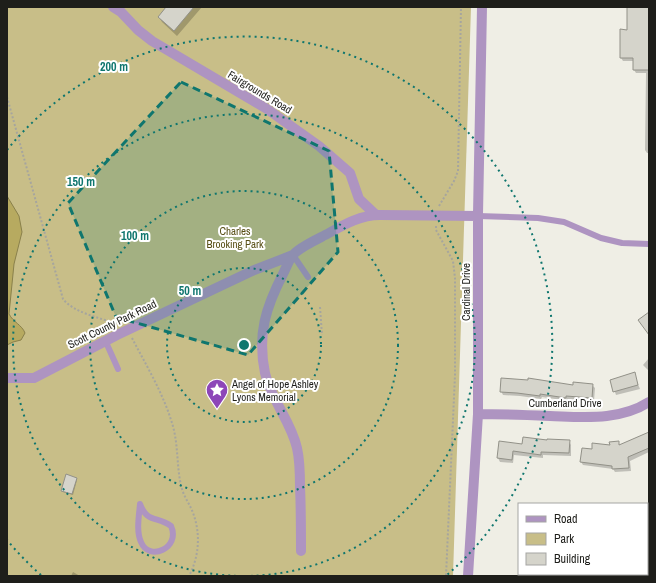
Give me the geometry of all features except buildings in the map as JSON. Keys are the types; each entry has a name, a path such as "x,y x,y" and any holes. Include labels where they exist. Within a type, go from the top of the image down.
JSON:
{"street":[{"name":"Cardinal Drive","path":"468,576 478,414 478,216 482,7"},
{"name":"Fairgrounds Road","path":"117,8 138,30 152,41 267,109 293,126 324,150 351,174 360,199 376,215"},
{"path":"301,551 300,470 297,448 290,429 276,402 268,382 262,350 263,328 268,307 293,255 308,244 357,219 376,215 478,216"},
{"name":"Scott County Park Road","path":"7,378 34,378 106,340 252,271 293,255"},
{"name":"Cumberland Drive","path":"478,414 594,417 619,414 640,408 649,402"}],"lane":[{"path":"478,216 538,218 564,222 601,238 622,243 649,244"},
{"path":"293,255 308,277"},
{"path":"106,340 118,369"},
{"path":"140,504 146,515 150,518 163,521 171,526 174,536 167,548 157,552 143,546 139,535 140,504"}],"path":[{"path":"446,576 454,374 455,278 453,261 436,230 436,215 441,202 454,181 458,171 461,7"},
{"path":"320,307 322,335"}],"highlighted area":[{"path":"181,82 329,151 338,252 248,355 116,317 68,203"}],"green space":[{"name":"Charles Brooking Park","path":"7,7 471,7 453,576 7,576"}],"shaded area":[{"path":"7,196 19,216 22,232 14,264 9,314 25,333 21,340 7,345"}],"place":[{"name":"Angel of Hope Ashley Lyons Memorial","path":"217,410"}]}
